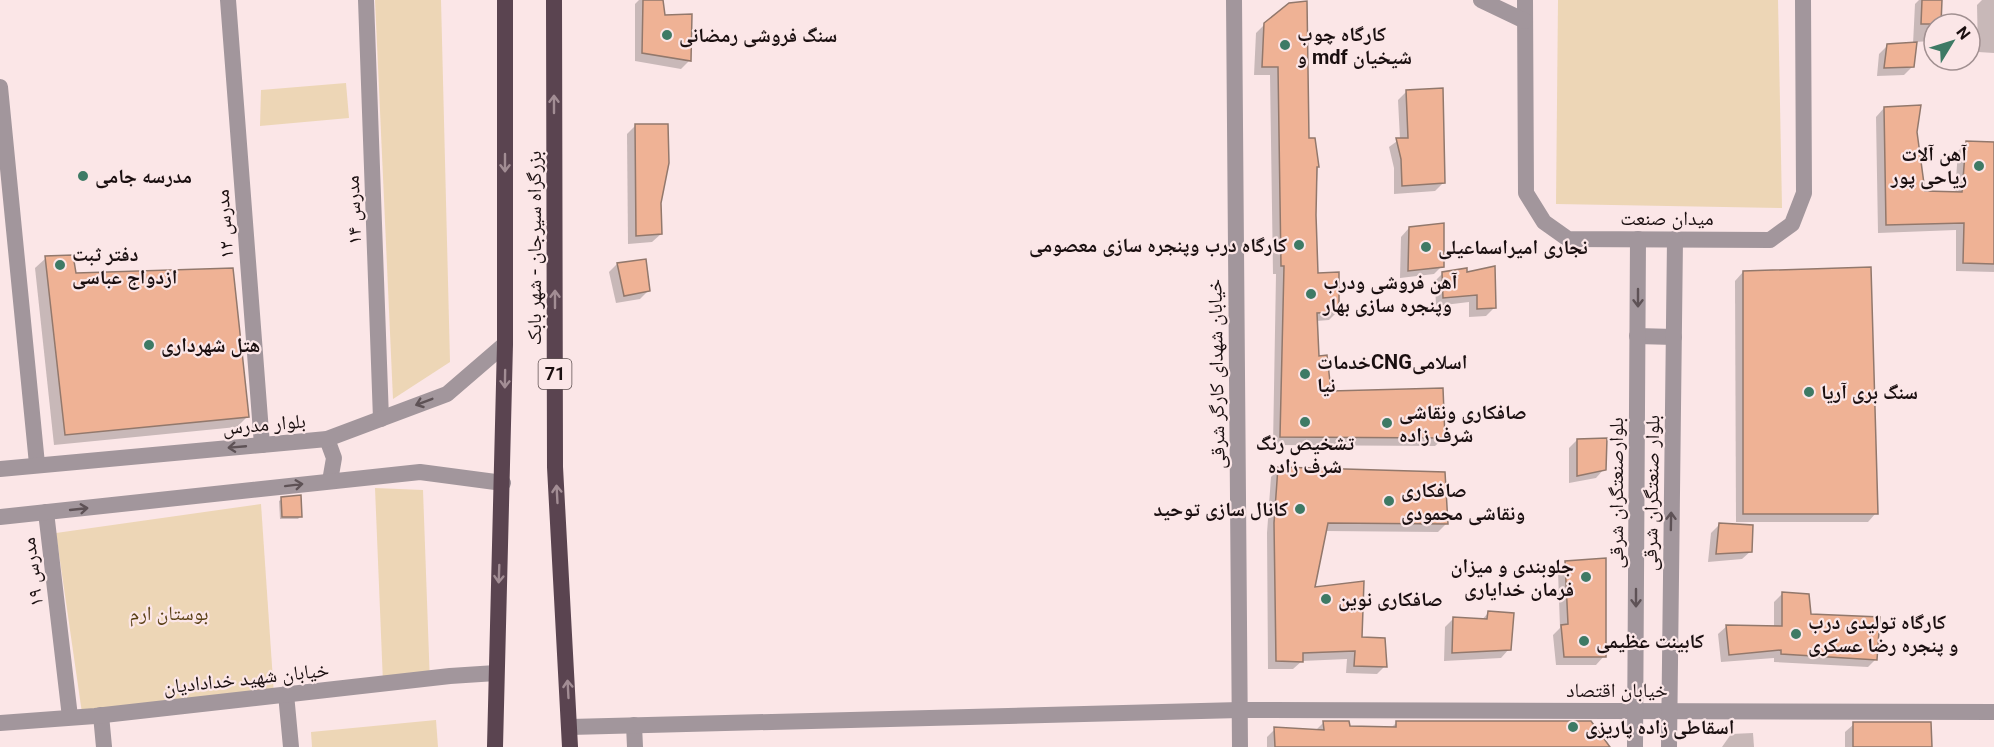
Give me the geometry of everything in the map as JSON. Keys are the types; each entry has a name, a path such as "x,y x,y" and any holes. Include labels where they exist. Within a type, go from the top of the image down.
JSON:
{"highway":[{"name":"بزرگراه سیرجان - شهر بابک","path":"495,747 505,344 505,0"},
{"name":"بزرگراه سیرجان - شهر بابک","path":"554,0 555,467 570,747"}],"street":[{"name":"مدرس ۱۲","path":"228,0 262,445"},
{"name":"مدرس ۱۴","path":"366,0 381,419"},
{"name":"خیابان شهدای کارگر شرقی","path":"1234,0 1240,747"},
{"path":"1481,0 1525,21"},
{"name":"میدان صنعت","path":"1525,0 1526,193 1544,222 1568,239 1770,240 1792,224 1804,194 1803,0"},
{"path":"0,87 37,464"},
{"name":"بلوارصنعتگران شرقی","path":"1635,747 1638,239"},
{"name":"بلوار صنعتگران شرقی","path":"1669,747 1675,239"},
{"path":"1637,336 1674,337"},
{"name":"بلوار مدرس","path":"0,469 327,439 447,393 505,344"},
{"path":"327,439 334,458 330,481"},
{"path":"0,517 420,472 502,483"},
{"name":"مدرس ۱۹","path":"46,512 70,717"},
{"name":"خیابان شهید خدادادیان","path":"0,723 101,715 496,673"},
{"path":"286,694 291,747"},
{"name":"خیابان اقتصاد","path":"570,727 1240,710 1994,712"},
{"path":"101,715 104,747"},
{"path":"634,725 635,747"}],"green space":[{"path":"375,0 441,0 450,362 393,399"},
{"path":"1558,0 1778,0 1782,208 1556,204"},
{"path":"346,83 349,118 260,126 261,90"},
{"path":"375,488 423,490 430,684 383,683"},
{"name":"بوستان ارم","path":"261,504 274,695 83,720 56,533"},
{"path":"436,720 438,747 312,747 311,732"}],"building":[{"name":"سنگ فروشی رمضانی","path":"643,0 663,0 665,15 692,14 691,61 642,53"},
{"path":"1922,0 1942,0 1942,12 1922,12 1921,24"},
{"path":"1307,1 1309,138 1315,138 1319,167 1317,167 1316,215 1318,273 1339,272 1339,312 1317,313 1319,356 1327,355 1331,391 1443,388 1445,438 1280,437 1284,266 1281,266 1278,67 1262,67 1264,23 1289,3"},
{"path":"1917,42 1914,67 1884,68 1887,44"},
{"path":"1443,88 1445,183 1402,186 1401,159 1396,138 1408,138 1406,90"},
{"path":"1921,105 1917,132 1925,191 1962,192 1966,141 1994,142 1994,264 1963,263 1964,223 1886,225 1884,107"},
{"path":"635,124 668,124 669,163 661,203 662,234 636,236"},
{"name":"نجاری امیراسماعیلی","path":"1444,223 1444,267 1408,271 1409,227"},
{"name":"هتل شهرداری","path":"73,255 76,273 233,268 249,417 65,435 45,256"},
{"path":"646,259 650,291 624,296 617,263"},
{"path":"1495,266 1496,308 1477,309 1477,295 1443,298 1442,272 1467,268 1467,272"},
{"name":"سنگ بری آریا","path":"1871,267 1878,514 1743,514 1743,271"},
{"path":"1607,438 1606,470 1577,476 1577,439"},
{"path":"1278,467 1445,472 1448,524 1328,523 1315,587 1364,581 1362,637 1385,638 1387,667 1354,666 1355,651 1303,653 1303,662 1276,661 1274,523"},
{"path":"301,495 302,517 282,517 281,497"},
{"path":"1719,523 1753,525 1752,552 1716,554"},
{"path":"1606,558 1606,657 1564,657 1561,625 1568,624 1565,561"},
{"path":"1782,592 1809,594 1811,614 1880,617 1877,660 1781,654 1781,650 1729,655 1726,625 1782,626"},
{"path":"1488,611 1514,613 1511,650 1452,653 1453,617 1487,619"},
{"path":"1323,721 1349,721 1350,726 1396,727 1396,721 1591,721 1610,747 1275,747 1274,727 1324,730"},
{"path":"1853,722 1931,722 1932,747 1853,747"}],"place":[{"name":"سنگ فروشی رمضانی","path":"667,35"},
{"name":"کارگاه چوب و mdf شیخیان","path":"1285,45"},
{"name":"آهن آلات ریاحی پور","path":"1979,166"},
{"name":"مدرسه جامی","path":"83,176"},
{"name":"کارگاه درب وپنجره سازی معصومی","path":"1299,245"},
{"name":"نجاری امیراسماعیلی","path":"1426,247"},
{"name":"دفتر ثبت ازدواج عباسی","path":"60,265"},
{"name":"آهن فروشی ودرب وپنجره سازی بهار","path":"1311,294"},
{"name":"هتل شهرداری","path":"149,345"},
{"name":"خدماتCNGاسلامی نیا","path":"1305,374"},
{"name":"سنگ بری آریا","path":"1809,392"},
{"name":"تشخیص رنگ شرف زاده","path":"1305,422"},
{"name":"صافکاری ونقاشی شرف زاده","path":"1387,423"},
{"name":"صافکاری ونقاشی محمودی","path":"1389,501"},
{"name":"کانال سازی توحید","path":"1300,509"},
{"name":"جلوبندی و میزان فرمان خدایاری","path":"1586,577"},
{"name":"صافکاری نوین","path":"1326,599"},
{"name":"کارگاه تولیدی درب و پنجره رضا عسکری","path":"1796,634"},
{"name":"کابینت عظیمی","path":"1584,641"},
{"name":"اسقاطی زاده پاریزی","path":"1573,727"}]}
